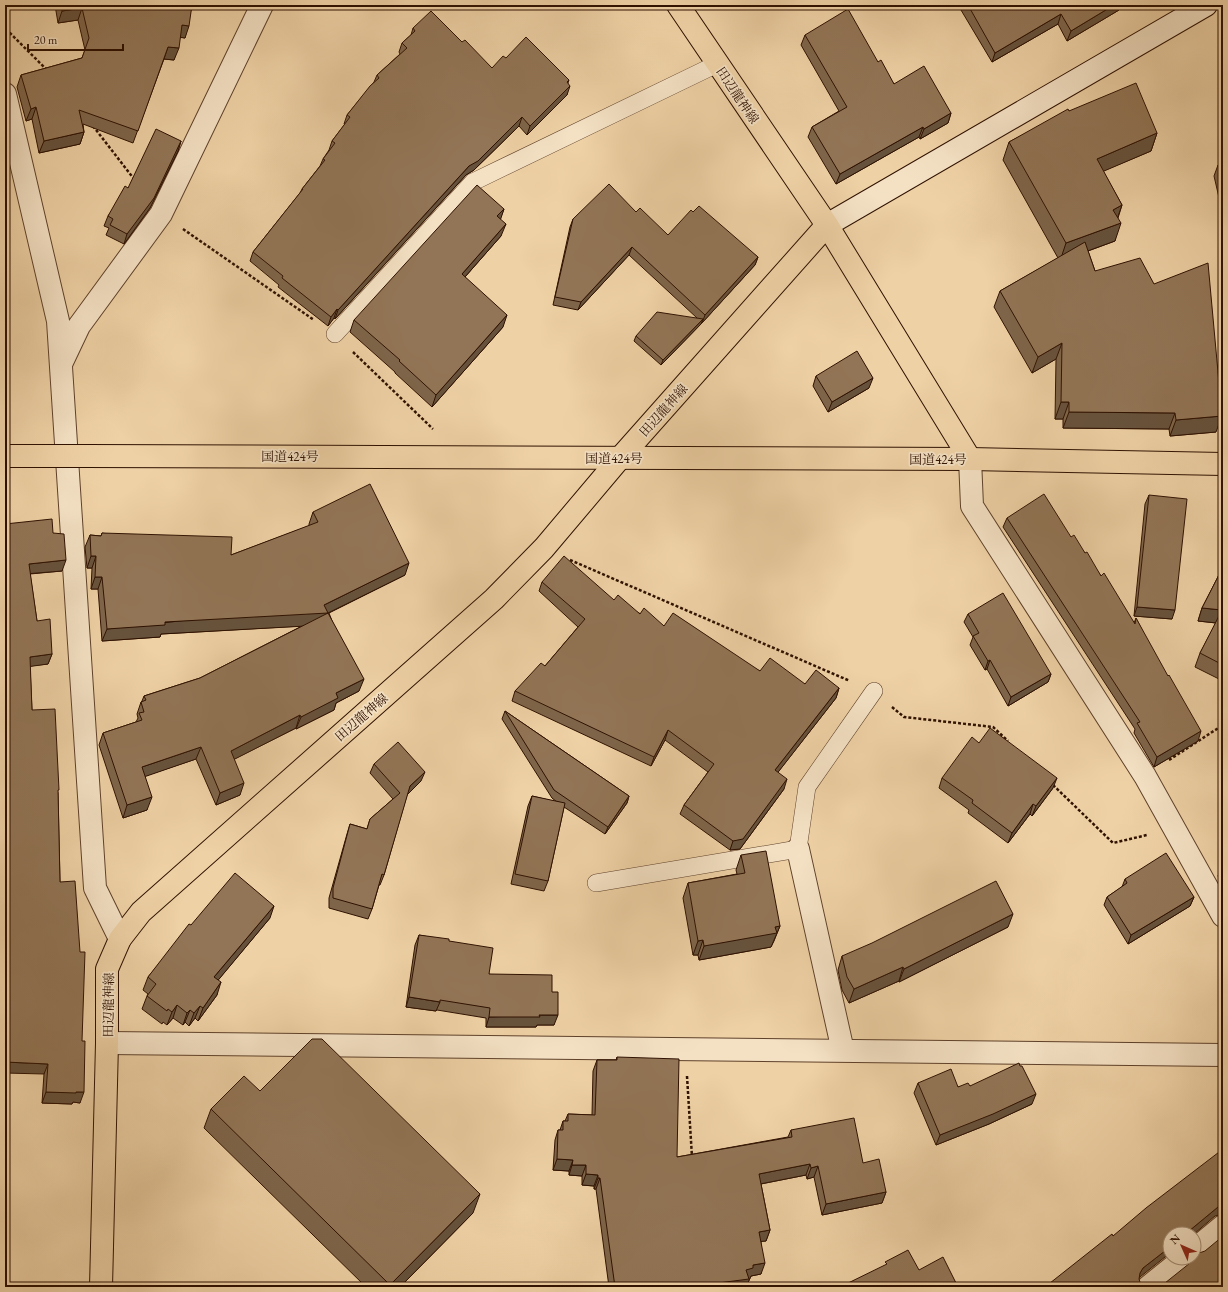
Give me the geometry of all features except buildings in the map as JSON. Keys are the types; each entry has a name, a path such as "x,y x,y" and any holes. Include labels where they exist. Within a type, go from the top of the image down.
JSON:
{"main road":[{"name":"田辺龍神線","path":"678,5 827,225 970,459"},
{"name":"田辺龍神線","path":"101,1287 107,1043 107,969 120,939 141,912 494,599 544,548 620,458 827,225"},
{"name":"国道424号","path":"5,456 462,456 970,459 1223,464"}],"street":[{"path":"60,364 79,326 161,214 262,5"},
{"path":"827,225 1206,5"},
{"path":"5,94 58,321 95,888 120,939"},
{"path":"970,459 972,506 1145,776 1223,916"},
{"path":"798,849 843,1051"},
{"path":"107,1043 1223,1055"},
{"path":"1202,1243 1223,1226"},
{"path":"1148,1287 1174,1266"}],"lane":[{"path":"334,334 473,182 717,64"},
{"path":"596,883 798,849 807,787 874,691"}],"path":[{"path":"5,31 9,32 51,74"},
{"path":"90,122 161,214 334,334 462,456"},
{"path":"1145,776 1223,725"},
{"path":"685,1049 692,1160"}]}
